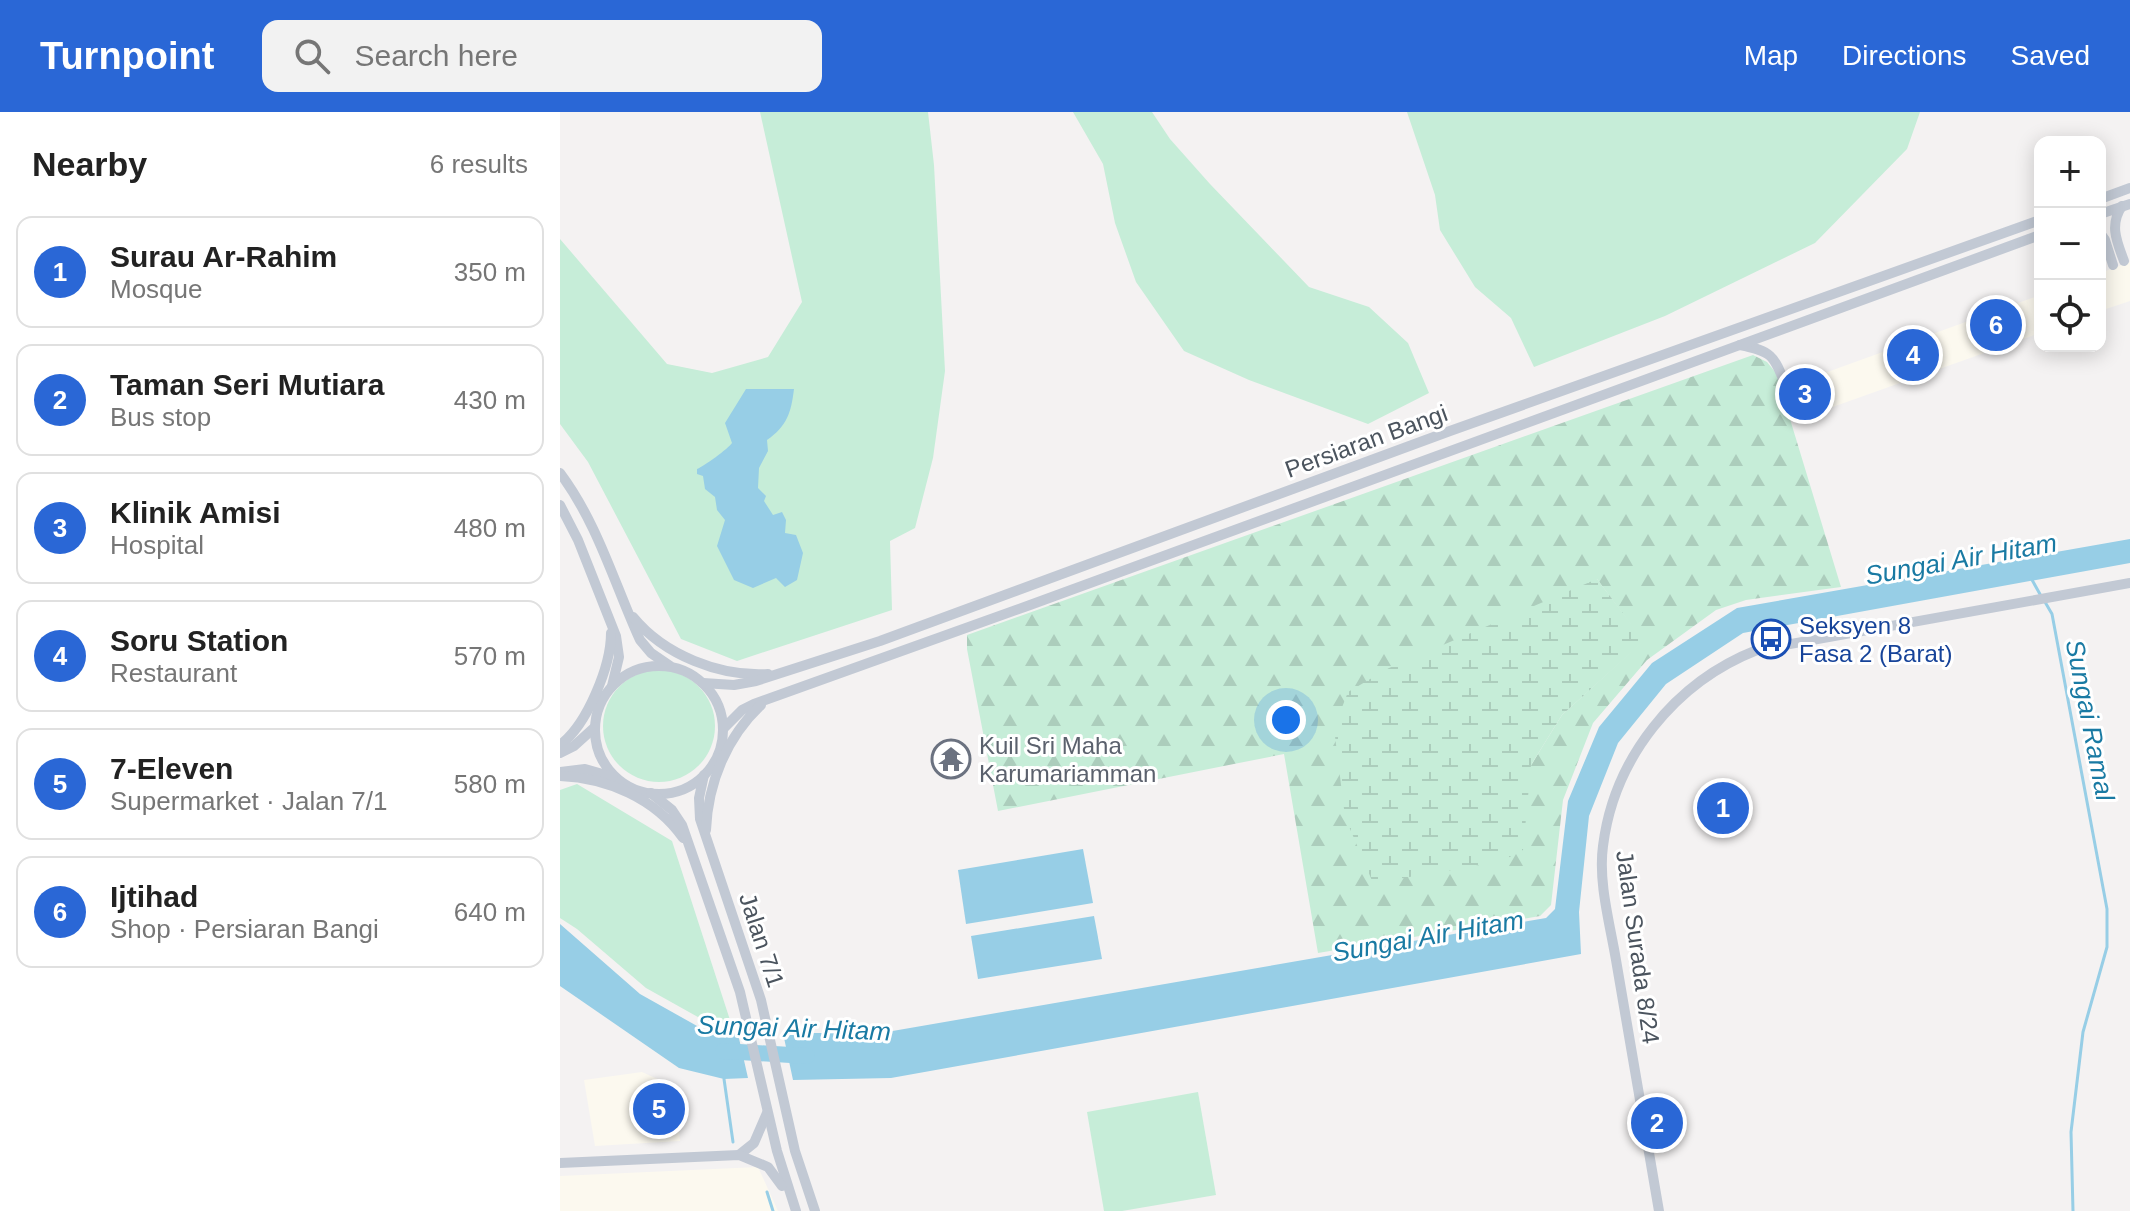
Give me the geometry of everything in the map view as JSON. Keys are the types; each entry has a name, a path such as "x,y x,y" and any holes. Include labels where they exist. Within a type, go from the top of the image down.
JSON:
{"main road":[{"path":"2106,197 2130,188"},
{"path":"2106,212 2126,205"},
{"path":"2106,242 2119,263 2114,233 2117,213 2126,205"},
{"name":"Persiaran Bangi","path":"703,683 742,684 880,641 1450,431 2034,222"},
{"name":"Persiaran Bangi","path":"723,729 742,710 767,699 1016,611 2034,237"},
{"path":"1740,345 1762,349 1770,354 1777,361 1785,384"},
{"path":"560,473 594,527 643,645 673,668"},
{"path":"560,505 612,623 619,652 612,686"},
{"name":"Jalan Surada 8/24","path":"1659,1211 1608,912 1602,856 1607,826 1621,780 1642,742 1669,708 1700,682 1736,658 1757,650 2130,583"},
{"path":"627,609 652,636 697,661 736,674 782,672"},
{"path":"560,745 581,722 606,666 612,623"},
{"path":"657,666 673,668 703,683 716,701 723,729 718,754 704,775 684,789 651,793 634,788 610,771 598,751 595,727 601,702 612,686 625,676 657,666"},
{"path":"706,840 711,793 722,760 740,728 767,699"},
{"path":"560,753 574,746 595,727"},
{"path":"560,774 585,769 619,779"},
{"path":"560,774 596,780 637,797 665,816 691,849"},
{"name":"Jalan 7/1","path":"704,775 699,804 706,840 744,944 768,1027 795,1151 815,1211"},
{"name":"Jalan 7/1","path":"651,793 677,815 735,974 794,1206"},
{"path":"560,1163 739,1155 754,1143 768,1112"},
{"name":"Jalan 7/1","path":"739,1155 768,1167 794,1206"}],"shaded area":[{"path":"2130,262 2130,301 2106,309 2106,271"},
{"path":"2034,297 2034,335 1799,419 1786,387"},
{"path":"642,1072 675,1087 680,1141 595,1146 584,1080"},
{"path":"758,1167 778,1211 560,1211 560,1176"}],"green space":[{"path":"760,112 928,112 934,165 945,371 933,458 915,528 890,541 892,610 737,661 681,639 588,462 560,424 560,239 667,364 712,373 768,357 802,302"},
{"path":"1073,112 1152,112 1170,139 1210,184 1309,287 1369,307 1408,343 1429,393 1368,424 1249,380 1184,351 1136,282 1115,223 1103,164"},
{"path":"1407,112 1920,112 1907,149 1815,243 1665,316 1534,367 1511,318 1475,287 1440,230 1435,195"},
{"path":"1753,355 1767,362 1776,373 1841,587 1746,600 1716,610 1647,660 1593,723 1563,800 1551,905 1540,916 1318,953 1284,754 998,811 967,649 967,635","holes":["1597,579 1643,641 1562,715 1531,765"]},
{"path":"1597,579 1644,641 1562,715 1531,765 1523,850 1500,862 1373,883 1345,817 1334,728 1348,692 1389,668"},
{"path":"659,670 680,675 698,687 710,705 715,726 710,747 698,765 680,777 659,782 638,777 620,765 608,747 603,726 608,705 620,687 638,675"},
{"path":"577,784 672,841 730,1020 714,1026 646,988 560,918 560,790"},
{"path":"1198,1092 1216,1195 1122,1211 1104,1211 1087,1112"}],"water":[{"path":"746,389 794,389 787,418 767,440 768,451 759,468 758,488 766,496 764,501 773,515 782,512 786,520 785,533 796,535 803,553 797,580 785,587 776,578 753,588 734,580 717,546 725,520 717,510 715,497 705,489 703,476 697,474 697,469 732,443 725,423"},
{"path":"2130,539 2130,563 1743,633 1666,684 1618,743 1589,816 1579,912 1581,954 891,1078 793,1080 783,1033 881,1033 1546,918 1555,909 1568,801 1599,727 1652,663 1737,608"},
{"path":"1083,849 1093,903 966,924 958,870"},
{"path":"1094,916 1102,959 978,979 971,936"},
{"path":"560,924 640,994 706,1031 738,1034 748,1078 724,1079 679,1068 560,986"}],"waterway":[{"name":"Sungai Ramal","path":"2031,578 2041,596"},
{"name":"Sungai Ramal","path":"2045,602 2052,614 2107,909 2107,947 2083,1032 2071,1132 2073,1211"},
{"name":"Sungai Air Hitam","path":"723,1051 807,1056"},
{"path":"724,1079 733,1142"},
{"path":"767,1192 773,1211"}],"place":[{"name":"Ijtihad","path":"1996,325"},
{"name":"Soru Station","path":"1913,355"},
{"name":"Klinik Amisi","path":"1805,394"},
{"name":"Seksyen 8 Fasa 2 (Barat)","path":"1771,639"},
{"name":"Kuil Sri Maha Karumariamman","path":"951,759"},
{"name":"Surau Ar-Rahim","path":"1723,808"},
{"name":"7-Eleven","path":"659,1109"},
{"name":"Taman Seri Mutiara","path":"1657,1123"}]}
